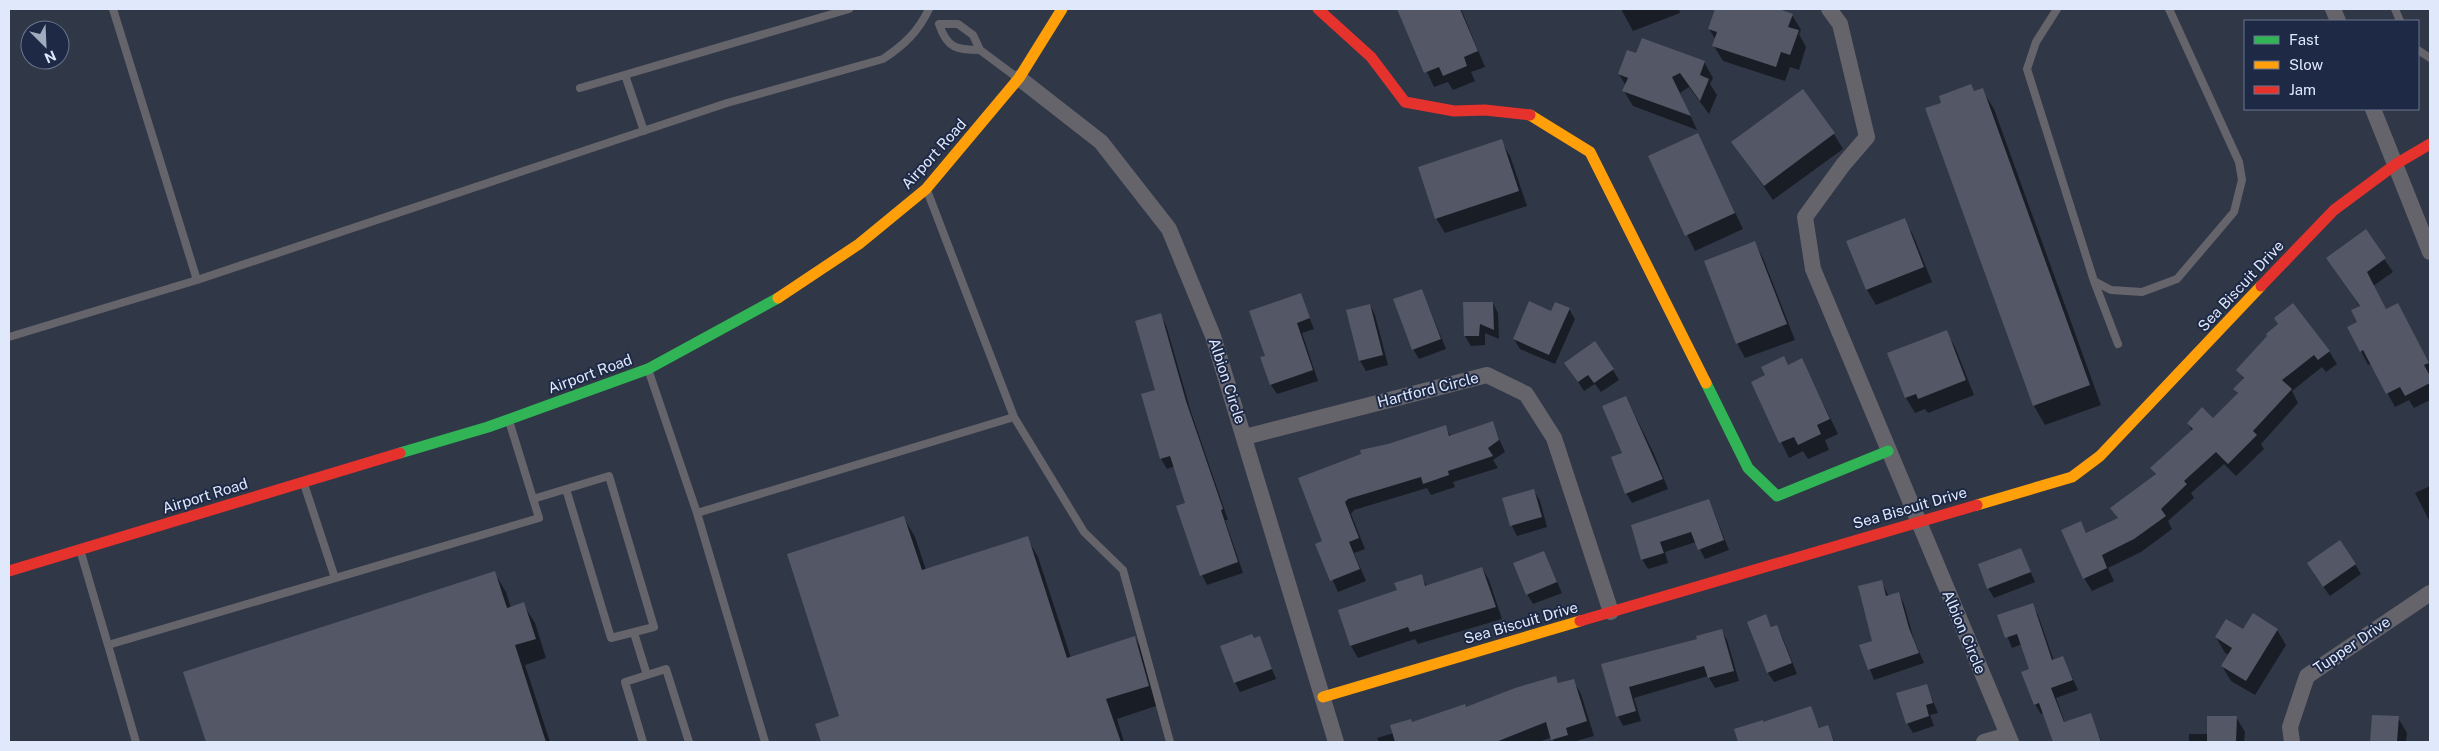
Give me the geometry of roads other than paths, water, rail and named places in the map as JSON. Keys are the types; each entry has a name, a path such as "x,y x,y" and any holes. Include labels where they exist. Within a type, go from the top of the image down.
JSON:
{"main road":[{"name":"Airport Road","path":"9,571 304,483 509,419 648,369 788,293 859,244 926,189 1019,78 1062,9"},
{"path":"1318,9 1371,57 1405,102 1454,111 1485,110 1529,114 1590,152 1748,468 1777,496 1888,451"},
{"name":"Sea Biscuit Drive","path":"1323,697 2072,477 2100,456 2334,210 2396,164 2430,144"}],"street":[{"name":"Albion Circle","path":"1830,9 1840,24 1867,137 1843,165 1805,216 1813,269 1917,522 2010,739"},
{"name":"Albion Circle","path":"1019,78 1101,142 1170,229 1213,336 1336,742"},
{"path":"2373,110 2427,234 2430,252"},
{"name":"Hartford Circle","path":"1245,437 1487,375 1526,394 1554,438 1611,612"},
{"name":"Tupper Drive","path":"2292,742 2290,727 2307,676 2430,593"},
{"path":"1984,742 2010,739"}],"lane":[{"path":"113,9 197,280"},
{"path":"580,88 849,9"},
{"path":"2057,9 2036,42 2027,69 2094,281 2118,344"},
{"path":"2094,281 2111,290 2142,292 2177,279 2234,212 2242,180 2239,162 2169,9"},
{"path":"9,337 197,280 727,103 883,59 903,46 920,26 928,12 939,24 944,38 959,50 980,50"},
{"path":"939,24 958,24 973,35 980,50 1019,78"},
{"path":"2419,51 2430,58"},
{"path":"625,75 644,131"},
{"path":"926,189 1014,417 1084,532 1124,570 1170,742"},
{"path":"648,369 697,513 765,742"},
{"path":"697,513 1014,417"},
{"path":"108,645 539,518 509,419"},
{"path":"533,499 566,489 609,476 654,627 611,638 566,489"},
{"path":"304,483 335,578"},
{"path":"80,550 136,742"},
{"path":"634,633 648,675"},
{"path":"643,742 625,682 666,669 689,742"}]}
